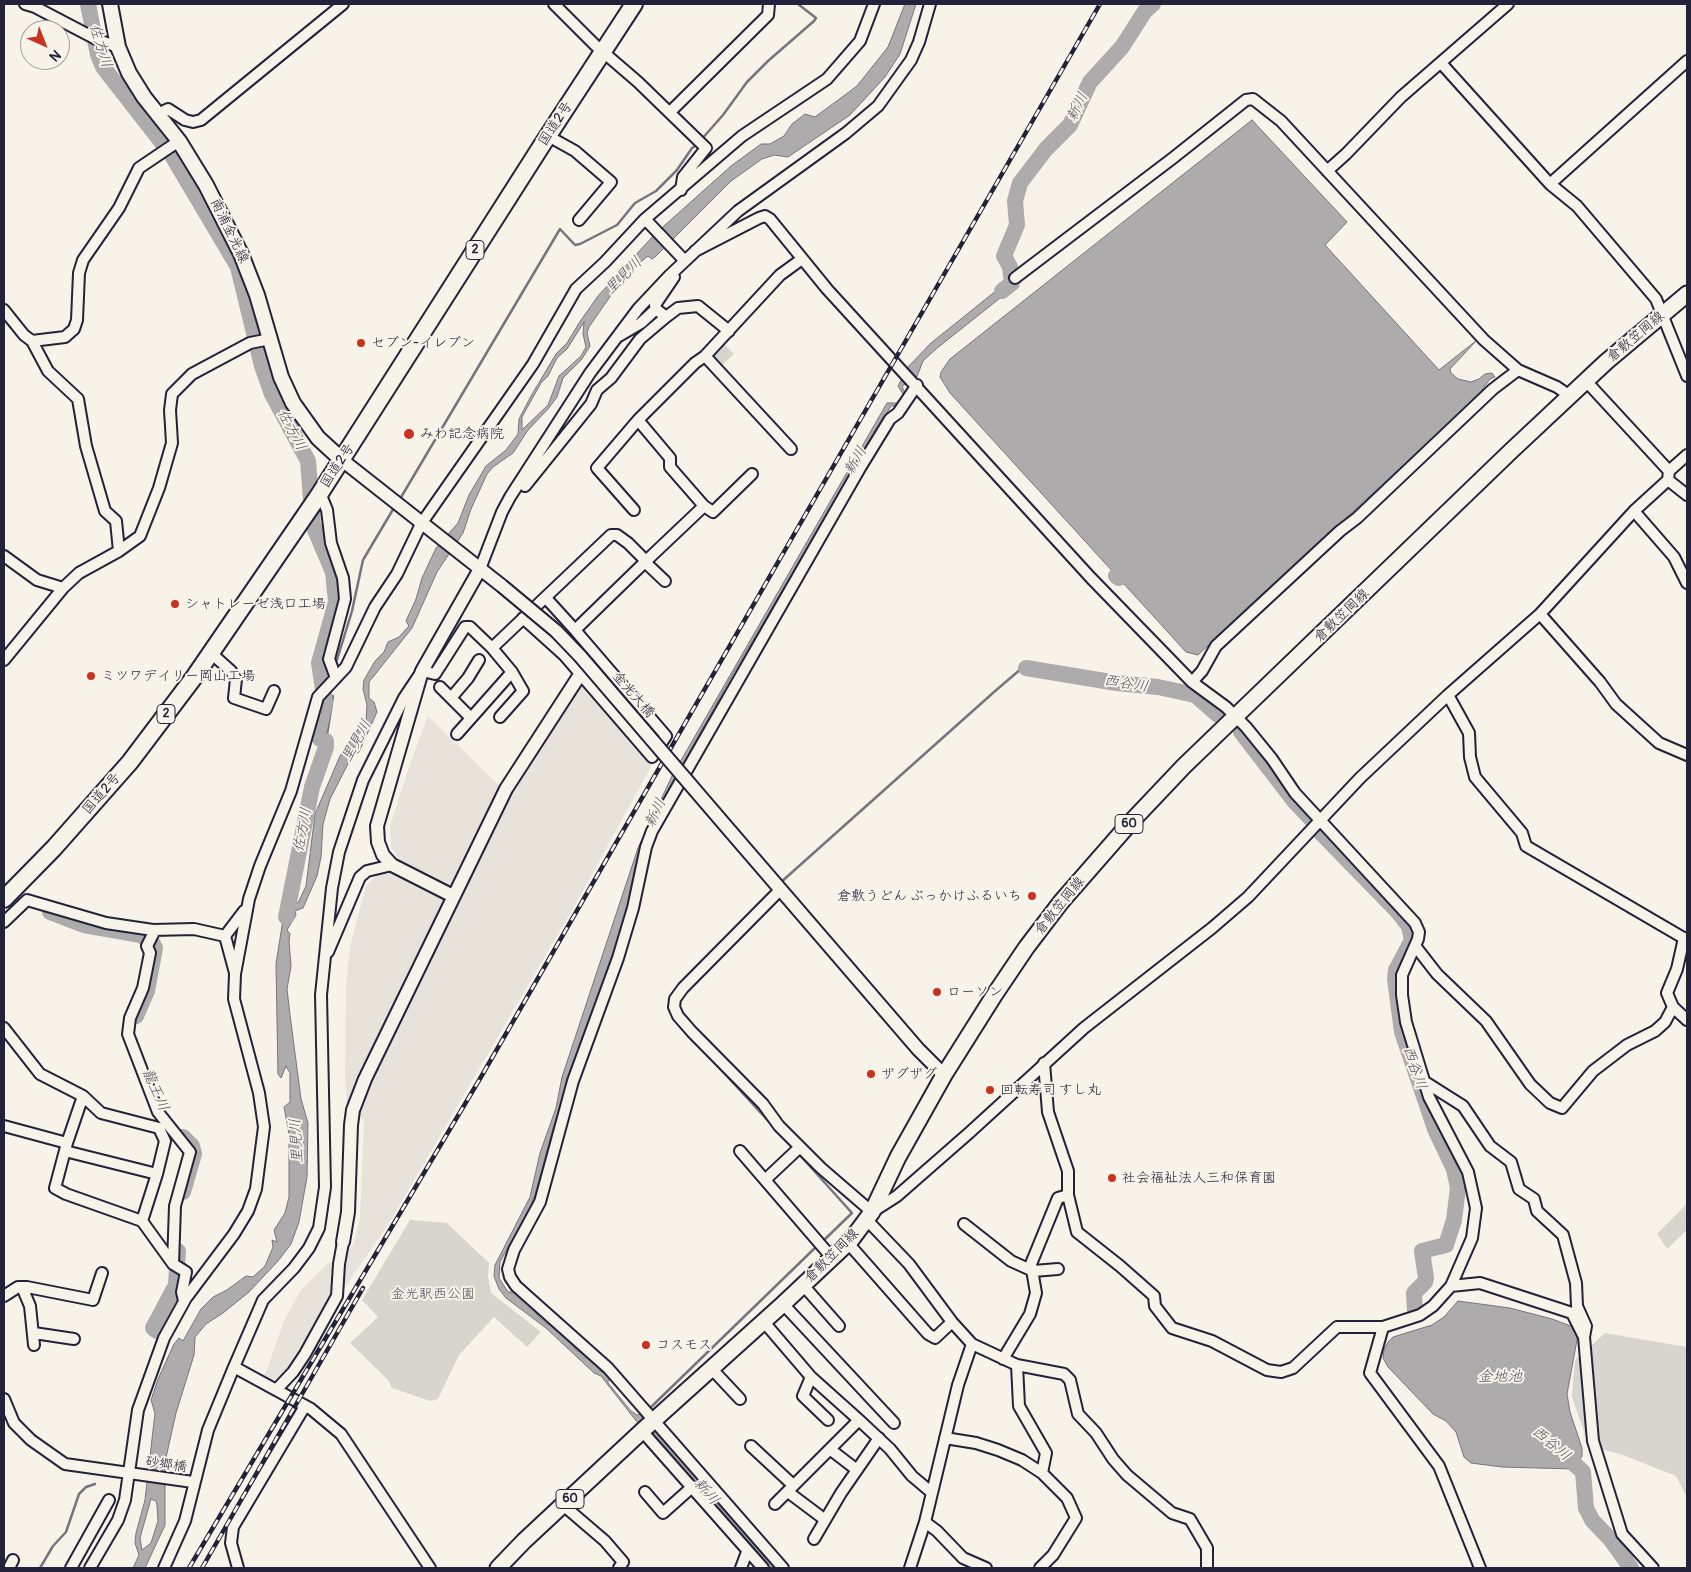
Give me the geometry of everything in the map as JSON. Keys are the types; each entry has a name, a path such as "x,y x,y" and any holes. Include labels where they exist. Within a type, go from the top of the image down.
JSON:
{"highway":[{"name":"国道2号","path":"4,899 54,848 130,762 211,653 342,460 634,4"}],"main road":[{"name":"南浦金光線","path":"110,4 118,47 129,73 206,185 240,254 257,295 260,341 281,377 293,403 318,438 342,460"},
{"name":"倉敷笠岡線","path":"498,1568 642,1431 764,1322 848,1243 869,1216 898,1157 944,1075 1026,948 1061,902 1130,823 1235,717 1570,396 1687,294"}],"street":[{"path":"25,4 35,7 98,40 118,47"},
{"path":"158,114 168,109 185,120 193,122 202,120 343,4"},
{"path":"554,4 595,45 604,51 670,112 706,148 683,177 681,190"},
{"path":"670,112 768,15 770,4"},
{"path":"90,1568 118,1520 126,1500 132,1474 138,1410 164,1338 184,1301 234,1234 248,1211 256,1189 260,1170 264,1127 259,1093 234,999 235,974 247,906 260,866 291,791 318,697 346,667 375,607 533,364 576,289 647,221 742,136 827,79 860,41 874,4"},
{"path":"164,1568 178,1540 208,1430 263,1300 294,1268 309,1248 319,1228 325,1187 321,995 332,888 348,825 363,780 404,698 422,671 477,566 510,497 590,373 616,337 638,309 682,262 756,196 846,134 878,106 911,60 919,42 930,4"},
{"path":"1327,171 1346,154 1401,96 1508,4"},
{"path":"1550,184 1687,61"},
{"path":"1441,63 1550,184 1577,206 1656,300 1687,376"},
{"path":"1015,278 1246,100 1253,98 1280,120 1484,340 1518,370 1557,387 1570,396"},
{"path":"548,136 575,151 611,182 579,220"},
{"path":"32,341 65,336 74,329 77,320 79,273 83,260 119,208 139,168 176,143"},
{"path":"695,251 765,216 770,219 893,362 1091,578 1192,682 1226,707 1272,759 1295,793 1415,923 1419,932 1416,947 1402,975 1402,995 1410,1037 1437,1114 1468,1172 1476,1208 1472,1238 1451,1286 1433,1306 1420,1315 1383,1327 1337,1327 1293,1368 1281,1372 1267,1370 1212,1341 1172,1328 1155,1306 1154,1296 1077,1232 1068,1195 1068,1172 1048,1112 1044,1063"},
{"path":"647,221 682,262"},
{"path":"634,510 597,468 638,420 695,363 705,356 780,275 802,258"},
{"path":"616,337 625,335 656,309 655,305 674,278 682,262"},
{"path":"510,497 519,495 544,460 591,404 597,390 611,378 640,339 666,317 678,308 698,306 728,331"},
{"path":"656,309 666,317"},
{"path":"4,310 24,335 32,341 48,371 78,399 86,446 105,511 116,521 119,552"},
{"path":"4,660 63,588 79,573 119,552 140,536 159,488 172,443 170,410 172,394 192,374 260,341"},
{"path":"705,356 791,449"},
{"path":"1192,682 1202,671 1216,646 1340,531 1357,518 1493,389 1518,370"},
{"path":"1586,381 1687,495"},
{"path":"783,1568 608,1368 516,1286 510,1277 510,1260 540,1202 573,1081 618,958 633,908 652,831 860,468 890,419 898,413 917,386"},
{"path":"638,420 670,458 670,467 704,506 712,512 752,474"},
{"path":"869,1216 904,1190 1006,1101 1044,1063 1102,1013 1212,928 1248,896 1360,778 1448,694 1540,614 1687,455"},
{"name":"金光大橋","path":"342,460 556,631 580,656 918,1049 944,1075"},
{"path":"319,495 327,510 331,543 342,578 345,599 329,660 333,682"},
{"path":"575,630 704,506"},
{"path":"1634,511 1674,557 1687,583"},
{"path":"492,648 611,535 617,535 622,539 665,581"},
{"path":"4,556 37,580 63,588"},
{"path":"523,618 581,673 652,757 666,736 546,598"},
{"path":"1540,614 1600,682 1616,704 1659,743 1687,755"},
{"path":"422,671 435,674 465,627 470,627 492,648 512,672 523,691 500,717"},
{"path":"276,1390 305,1354 337,1296 339,1264 348,1212 353,1110 365,1078 506,789 594,652"},
{"path":"211,653 231,671 236,679 234,698 266,709 274,691"},
{"path":"451,698 468,678 479,660"},
{"path":"422,671 377,826 378,842 383,855 392,865 453,896"},
{"path":"457,734 512,672"},
{"path":"440,687 471,718"},
{"path":"1448,694 1469,733 1470,757 1475,777 1522,833 1526,846 1686,939 1667,993 1673,1007 1687,1020"},
{"path":"326,956 360,877 367,871 392,865"},
{"path":"778,887 683,988 675,999 674,1007 678,1016 764,1104 797,1151 869,1216 910,1264 952,1322 972,1344 1017,1365 1064,1374 1070,1380 1078,1414 1096,1433 1113,1459 1127,1475 1172,1513 1190,1519 1207,1548 1207,1568"},
{"path":"4,922 27,900 106,924 154,933 194,929 225,936"},
{"path":"225,936 247,906"},
{"path":"154,933 147,946 150,953 143,988 128,1023 128,1034 158,1112 190,1152 175,1206 173,1264"},
{"path":"225,936 235,974"},
{"path":"1416,947 1437,974 1486,1021 1530,1084 1550,1103 1562,1108 1593,1071 1627,1045 1655,1031 1665,1022 1673,1007"},
{"path":"4,1028 40,1074 83,1096 100,1113 159,1128 165,1140 157,1174 142,1221"},
{"path":"1425,1082 1463,1106 1490,1146 1511,1162 1519,1189 1534,1199 1537,1211 1562,1235 1576,1283 1577,1306 1586,1326 1584,1337 1593,1441 1622,1534 1653,1568"},
{"path":"83,1096 55,1188 66,1194 142,1221 173,1264 186,1272 182,1292 184,1301"},
{"path":"4,1126 157,1174"},
{"path":"740,1151 833,1259"},
{"path":"766,1179 797,1151"},
{"path":"1003,1359 1030,1314 1036,1293 1031,1264 1058,1198 1068,1195"},
{"path":"964,1224 1011,1261 1033,1271 1058,1269"},
{"path":"848,1243 928,1334 936,1338 952,1322"},
{"path":"4,1296 18,1287 22,1287 93,1300 102,1273"},
{"path":"1451,1286 1480,1284 1572,1313 1584,1337"},
{"path":"803,1285 839,1326"},
{"path":"22,1287 30,1306 34,1345"},
{"path":"783,1304 894,1423"},
{"path":"764,1322 811,1377 879,1438 912,1476 931,1492"},
{"path":"1383,1327 1370,1373 1439,1466 1480,1568"},
{"path":"34,1333 74,1339"},
{"path":"910,1568 925,1522 958,1386 972,1344"},
{"path":"1017,1365 1019,1406 1046,1453 1042,1473"},
{"path":"234,1367 305,1406 328,1421 341,1434 430,1568"},
{"path":"712,1368 740,1399"},
{"path":"811,1377 802,1396 828,1420"},
{"name":"砂郷橋","path":"4,1399 14,1423 32,1440 65,1464 193,1482"},
{"path":"238,1568 231,1543 233,1527 305,1406"},
{"path":"775,1504 860,1420"},
{"path":"642,1431 763,1568"},
{"path":"814,1539 824,1520 879,1438"},
{"path":"945,1438 976,1442 1022,1460 1042,1473 1067,1498 1076,1518 1052,1555 1040,1568"},
{"path":"752,1446 824,1520"},
{"path":"831,1450 857,1470"},
{"path":"645,1492 664,1513 691,1488"},
{"path":"71,1568 109,1500"},
{"path":"563,1506 605,1541 623,1562 619,1568"},
{"path":"925,1522 937,1531 963,1558 986,1568"},
{"path":"741,1568 747,1552"},
{"path":"4,1565 10,1565"}],"shaded area":[{"path":"585,683 653,763 579,898 389,1223 291,1367 277,1379 268,1380 264,1378 284,1321 301,1290 328,1263 336,1262 354,1244 360,1217 364,1119 347,1108 345,1074 346,986 350,947 366,886 376,876 394,872 400,860 391,847 390,826 428,716 511,797 532,759 581,685"}],"green space":[{"path":"723,343 734,354 719,368 709,357"},
{"path":"1687,1204 1687,1230 1667,1249 1657,1234"},
{"name":"金光駅西公園","path":"410,1220 447,1223 489,1263 488,1276 491,1293 541,1332 527,1347 494,1317 459,1355 438,1399 430,1401 392,1388 388,1380 350,1343 378,1317 362,1300"},
{"path":"1605,1333 1687,1347 1687,1497 1676,1476 1620,1454 1589,1446 1572,1397 1575,1360"}],"water":[{"name":"里見川","path":"905,4 916,4 900,54 885,77 850,115 788,157 774,155 762,159 731,181 655,257 652,259 648,256 625,275 589,327 587,333 590,346 582,359 563,378 557,397 528,430 513,453 493,467 487,474 471,509 463,533 437,572 412,628 369,682 369,698 374,702 377,712 359,752 352,756 330,799 323,824 321,857 317,876 303,908 295,911 296,915 287,930 290,934 291,966 287,989 301,1099 308,1123 307,1177 299,1222 291,1244 278,1261 249,1292 206,1324 195,1337 194,1355 176,1413 165,1462 165,1525 145,1568 133,1568 139,1555 135,1543 136,1533 145,1500 155,1413 151,1400 158,1379 174,1344 179,1338 183,1341 201,1309 213,1297 227,1290 246,1276 253,1277 265,1266 273,1247 272,1240 277,1242 274,1230 285,1213 289,1197 289,1134 284,1107 290,1102 290,1073 286,1066 281,1078 278,1074 276,964 285,907 294,906 299,901 306,886 315,814 340,756 360,726 366,722 367,705 363,689 364,680 375,661 384,652 388,642 399,637 409,626 406,621 416,599 422,578 436,548 458,523 469,495 486,466 506,450 518,434 519,419 531,396 556,354 567,343 598,296 655,234 731,166 761,144 770,144 784,136 792,124 805,114 815,117 857,86 888,47","holes":["584,322 583,334 586,347 581,356 559,376 548,405 522,430 522,417 541,383 548,376 557,358 567,349","151,1499 156,1501 158,1521 151,1543 142,1550 140,1538"]},
{"path":"1252,120 1347,222 1325,245 1439,370 1477,340 1450,369 1451,373 1458,379 1471,382 1485,374 1492,373 1495,377 1490,379 1476,398 1198,655 1186,652 950,393 940,377 941,372 950,359"},
{"path":"1051,254 1053,256 936,349 923,361 916,379 902,386 906,395 899,405 891,406 730,679 683,764 654,819 632,904 554,1125 531,1206 500,1262 499,1278 508,1292 516,1292 528,1302 539,1317 547,1324 553,1325 569,1340 577,1351 586,1353 599,1365 600,1371 608,1373 614,1380 608,1380 608,1383 631,1411 637,1415 642,1413 777,1568 767,1568 637,1422 601,1376 594,1373 546,1328 506,1298 499,1289 494,1276 495,1265 530,1197 540,1153 556,1108 562,1077 638,848 672,776 887,403 899,403 903,394 898,386 908,367 931,343 997,290 1004,285 1016,282"},
{"name":"金地池","path":"1458,1301 1510,1308 1552,1319 1579,1329 1567,1394 1570,1412 1582,1448 1582,1456 1574,1469 1502,1467 1471,1463 1464,1457 1456,1432 1446,1421 1433,1414 1388,1367 1383,1358 1384,1350 1393,1337 1432,1325 1444,1317"}],"waterway":[{"name":"佐方川","path":"88,4 98,55 103,67 171,154 238,267 262,366 272,394 308,461 313,525 333,572 336,602 319,663 325,702 318,734 320,739 326,741 326,747 312,787 286,917"},
{"path":"701,140 723,115 747,82 814,21 816,18 798,4"},
{"name":"新川","path":"1002,291 1012,283 1010,267 1004,256 1017,225 1015,201 1020,183 1046,149 1070,125 1090,82 1122,47 1145,11 1153,4"},
{"path":"400,499 560,229 575,245 617,225 635,203 656,191 677,170 692,148 698,144"},
{"path":"336,663 352,611 363,560 395,506"},
{"path":"780,883 994,692 1022,668 1026,668"},
{"name":"西谷川","path":"1026,668 1117,683 1158,687 1195,695 1218,715"},
{"path":"326,741 333,696"},
{"name":"西谷川","path":"1241,732 1294,801 1313,821"},
{"name":"西谷川","path":"1321,833 1398,912 1409,926 1412,940 1396,970 1395,979 1402,1032 1435,1129 1454,1169 1458,1188 1454,1220 1446,1245 1422,1251 1426,1278 1425,1282 1414,1293 1415,1312"},
{"path":"738,926 774,889"},
{"name":"龍王川","path":"50,912 84,925 141,935 153,944 155,948 147,991 136,1016"},
{"path":"703,1050 794,1149"},
{"name":"龍王川","path":"183,1137 192,1146 194,1154 183,1192"},
{"path":"798,1153 852,1213 822,1242"},
{"path":"648,1410 818,1245"},
{"name":"龍王川","path":"157,1331 153,1328 176,1285 178,1251"},
{"name":"西谷川","path":"1560,1451 1583,1472 1586,1508 1592,1520 1611,1540 1631,1568"},
{"path":"40,1568 53,1546 66,1532 79,1494 86,1487 95,1484"}],"railway":[{"path":"189,1568 481,1077 1100,4"},
{"path":"202,1568 363,1288"}],"place":[{"name":"セブン-イレブン","path":"361,343"},
{"name":"みわ記念病院","path":"409,434"},
{"name":"シャトレーゼ浅口工場","path":"175,604"},
{"name":"ミツワデイリー岡山工場","path":"91,676"},
{"name":"倉敷うどん ぶっかけふるいち","path":"1032,896"},
{"name":"ローソン","path":"937,992"},
{"name":"ザグザグ","path":"871,1074"},
{"name":"回転寿司 すし丸","path":"990,1090"},
{"name":"社会福祉法人三和保育園","path":"1112,1178"},
{"name":"コスモス","path":"646,1345"}]}
